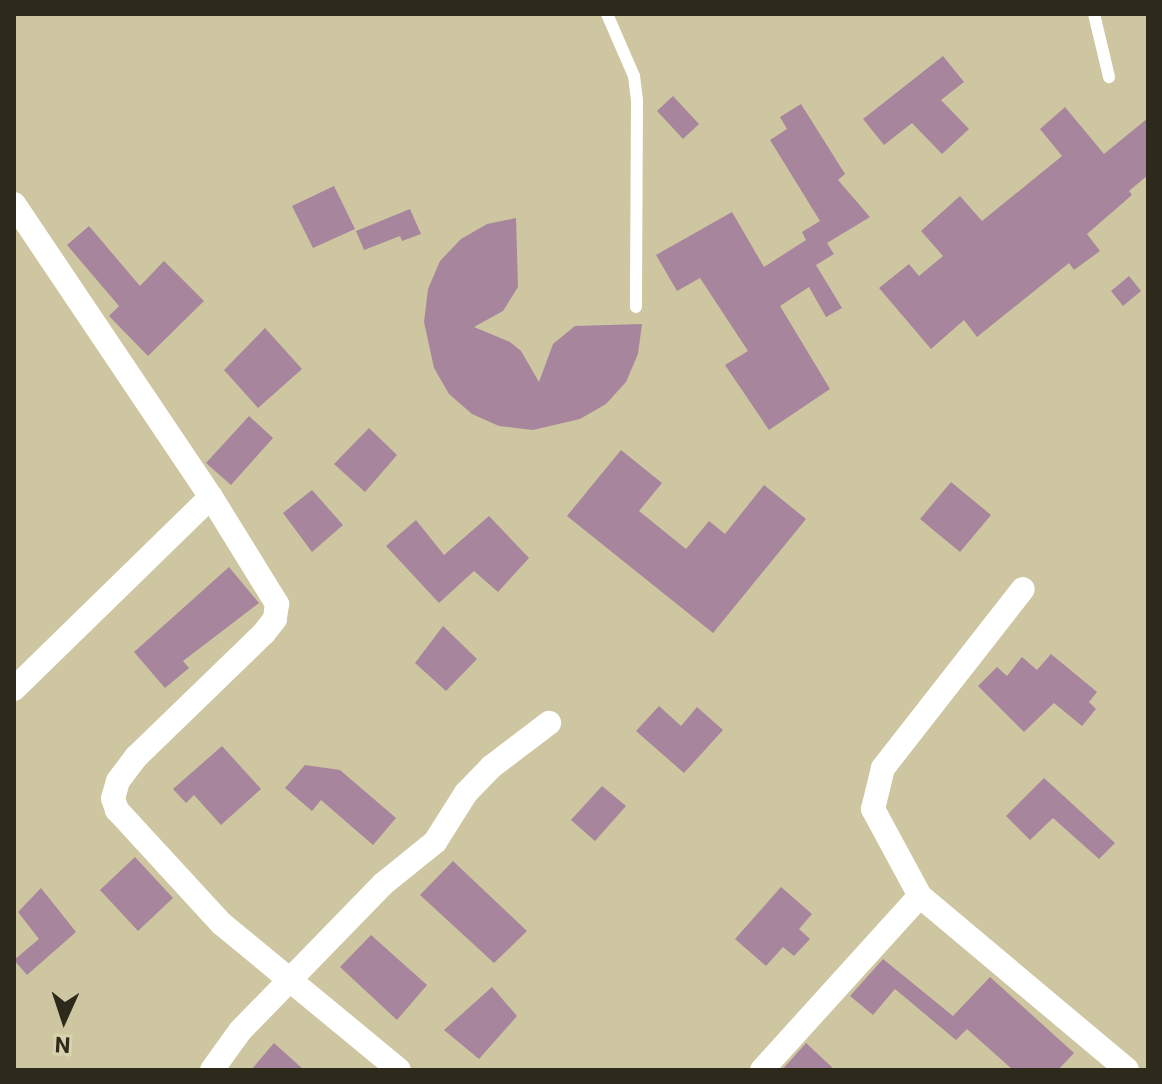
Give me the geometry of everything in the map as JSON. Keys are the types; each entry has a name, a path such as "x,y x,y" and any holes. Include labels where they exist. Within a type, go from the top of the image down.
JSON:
{"street":[{"path":"14,204 211,497 277,604 275,619 136,757 118,781 113,798 117,810 222,924 290,983 362,1036 399,1070"},
{"path":"14,689 211,497"},
{"path":"1023,589 883,768 873,809 920,896 1116,1066"},
{"path":"212,1070 240,1031 383,884 435,842 466,793 491,767 549,723"},
{"path":"762,1070 920,896"}],"lane":[{"path":"607,14 634,76 637,101 636,307"},
{"path":"1094,14 1109,77"}],"building":[{"path":"943,56 964,82 941,100 969,129 942,154 912,123 884,145 863,119"},
{"path":"673,96 699,124 683,139 657,111"},
{"path":"801,104 845,174 838,180 870,217 827,243 834,254 816,265 842,308 826,317 809,287 780,306 830,389 769,430 725,365 748,351 700,278 677,291 656,255 732,212 764,267 806,240 802,232 820,221 770,140 787,129 780,117"},
{"path":"1065,107 1104,154 1148,118 1148,175 1129,191 1132,195 1087,234 1100,251 1074,270 1069,263 977,337 964,320 931,349 879,288 909,264 919,276 943,256 921,231 960,196 982,221 1062,156 1040,129"},
{"path":"334,186 355,229 313,248 292,206"},
{"path":"410,209 421,234 402,241 400,236 364,250 356,231"},
{"path":"516,218 518,287 503,311 474,327 510,342 521,351 539,382 553,344 575,326 642,324 638,354 626,382 606,404 580,419 533,430 499,426 472,414 449,394 434,368 424,322 428,289 440,261 461,239 487,224"},
{"path":"89,226 140,286 164,261 204,301 148,356 109,316 119,306 67,245"},
{"path":"1129,276 1141,291 1123,306 1111,291"},
{"path":"265,328 302,369 258,408 224,370"},
{"path":"249,416 273,438 231,485 206,463"},
{"path":"369,428 397,455 365,492 334,464"},
{"path":"621,450 662,483 639,511 686,549 709,521 725,534 764,485 806,519 713,633 567,516"},
{"path":"951,482 991,515 960,552 920,519"},
{"path":"312,490 343,525 312,552 283,513"},
{"path":"489,516 529,558 498,592 474,571 439,603 386,546 416,520 444,555"},
{"path":"229,567 259,603 183,661 189,668 165,688 134,652"},
{"path":"443,626 477,659 446,691 415,663"},
{"path":"1051,654 1097,692 1089,702 1096,709 1082,726 1054,703 1024,732 978,686 997,667 1007,676 1022,657 1037,670"},
{"path":"659,706 681,726 697,707 723,730 684,773 636,731"},
{"path":"222,746 261,789 221,825 194,795 186,803 173,789"},
{"path":"305,765 340,770 396,818 373,845 321,800 312,811 285,788"},
{"path":"1044,778 1115,843 1099,859 1053,818 1030,840 1006,816"},
{"path":"602,786 626,806 595,841 571,820"},
{"path":"135,857 173,898 138,931 100,890"},
{"path":"453,861 527,931 494,963 420,895"},
{"path":"781,887 812,914 799,929 810,939 794,956 783,947 766,966 735,939"},
{"path":"41,888 76,932 27,975 14,960 39,939 18,912"},
{"path":"371,935 427,985 397,1020 340,967"},
{"path":"883,959 953,1016 990,977 1074,1053 1058,1070 1013,1070 967,1029 956,1040 895,989 873,1015 850,996"},
{"path":"492,987 517,1016 479,1059 444,1030"},
{"path":"274,1043 304,1070 251,1070"},
{"path":"806,1043 835,1070 782,1070"}]}
